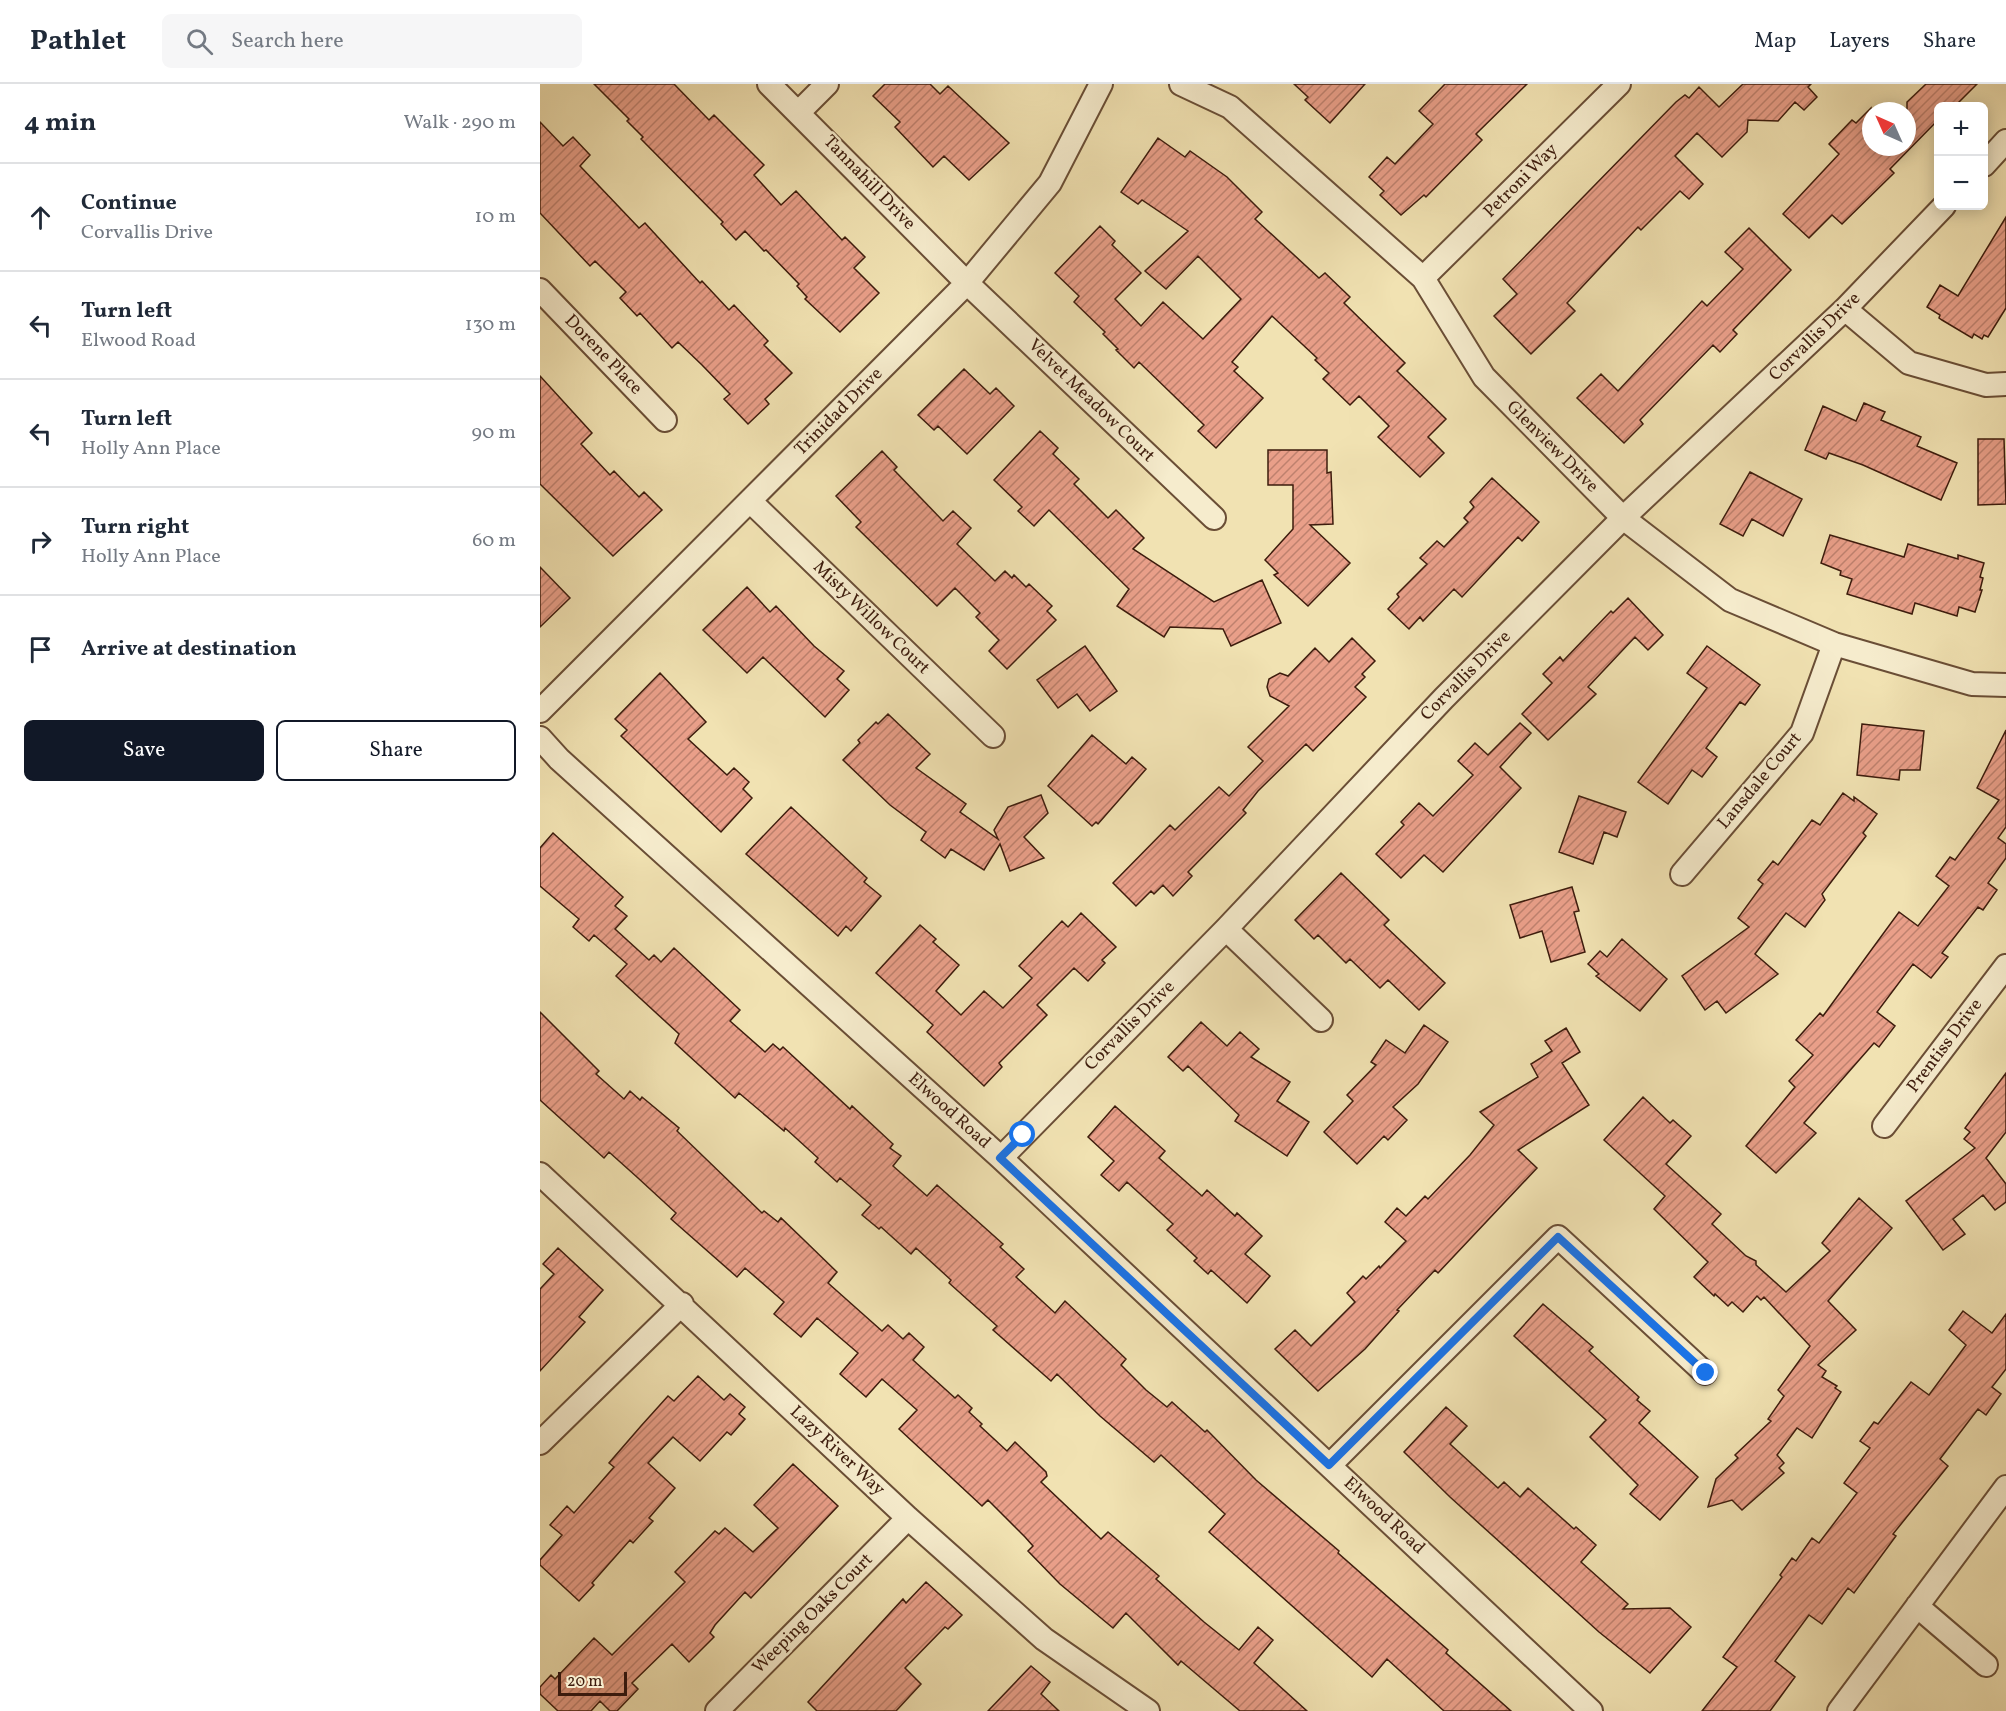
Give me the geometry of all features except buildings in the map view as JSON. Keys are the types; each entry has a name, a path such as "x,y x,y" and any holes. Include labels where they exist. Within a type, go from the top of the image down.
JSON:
{"street":[{"name":"Tannahill Drive","path":"769,84 967,283"},
{"path":"799,112 827,84"},
{"name":"Trinidad Drive","path":"540,711 967,283 1050,183 1101,84"},
{"name":"Glenview Drive","path":"1181,84 1230,108 1423,278 1484,377 1623,518 1730,600 1834,644 1972,684 2006,685"},
{"name":"Petroni Way","path":"1423,278 1619,84"},
{"path":"1988,160 2006,141"},
{"name":"Corvallis Drive","path":"1000,1158 1226,929 1444,698 1623,518 1845,309 1940,210"},
{"name":"Velvet Meadow Court","path":"967,283 1214,518"},
{"name":"Dorene Place","path":"540,290 665,420"},
{"path":"1845,309 1909,363 1986,385 2006,384"},
{"name":"Misty Willow Court","path":"750,501 993,736"},
{"name":"Lansdale Court","path":"1682,874 1802,732 1834,644"},
{"name":"Elwood Road","path":"540,738 559,759 1000,1158 1591,1711"},
{"path":"1226,929 1321,1020"},
{"name":"Prentiss Drive","path":"1884,1126 2006,966"},
{"name":"Lazy River Way","path":"540,1174 909,1518 1044,1639 1133,1707"},
{"path":"1329,1465 1558,1237 1706,1373"},
{"path":"540,1443 682,1304"},
{"path":"1839,1711 2006,1487"},
{"name":"Weeping Oaks Court","path":"717,1711 909,1518"},
{"path":"1917,1606 1986,1665"}],"route":[{"path":"1023,1135 1000,1158 1329,1465 1558,1237 1706,1373"}]}
